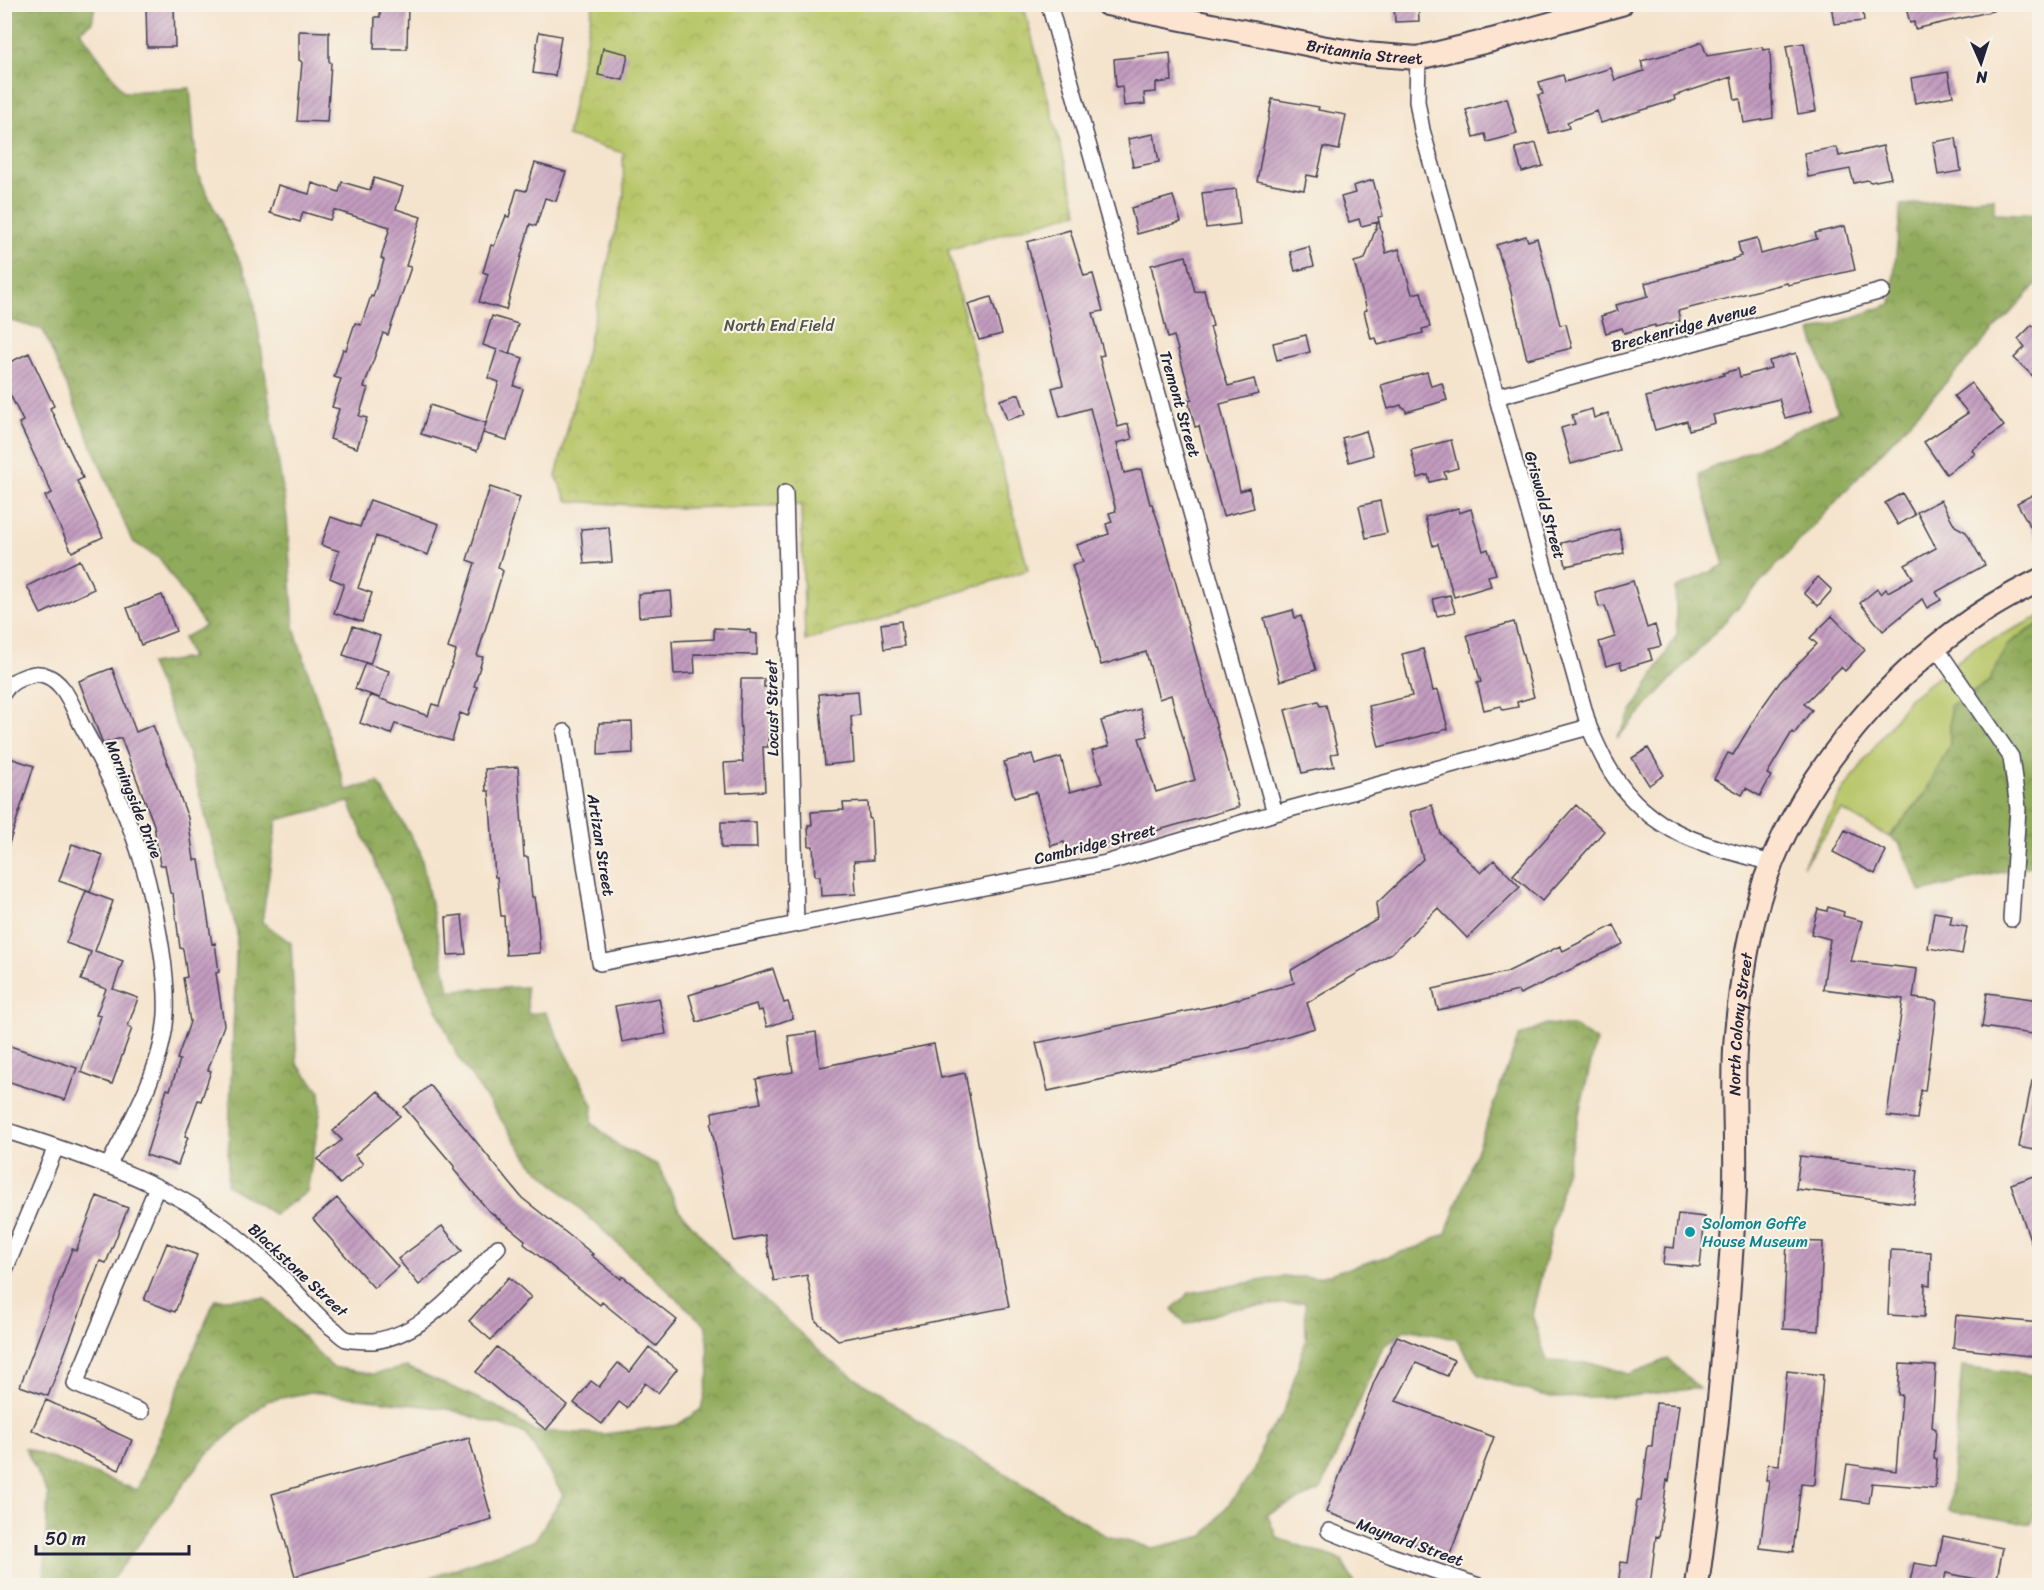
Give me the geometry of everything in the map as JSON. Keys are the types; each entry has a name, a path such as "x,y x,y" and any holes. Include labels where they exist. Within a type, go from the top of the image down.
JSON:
{"main road":[{"name":"Britannia Street","path":"1107,4 1321,47 1365,54 1418,58 1621,4"},
{"name":"North Colony Street","path":"1697,1586 1716,1426 1735,1199 1736,1035 1748,948 1772,864 1809,791 1869,711 1935,646 1972,619 2040,580"}],"street":[{"name":"Tremont Street","path":"1049,4 1275,813"},
{"name":"Griswold Street","path":"1418,58 1416,101 1422,130 1590,727 1605,762 1625,791 1646,814 1672,832 1710,847 1772,864"},
{"name":"Breckenridge Avenue","path":"1496,397 1882,291"},
{"name":"Locust Street","path":"785,493 796,923"},
{"path":"1935,646 2011,757 2018,808 2012,919"},
{"name":"Morningside Drive","path":"4,692 19,678 35,673 49,676 62,688 114,788 147,877 162,957 166,1013 162,1040 153,1070 108,1166"},
{"name":"Cambridge Street","path":"600,963 1106,862 1590,727"},
{"name":"Artizan Street","path":"565,732 600,963"},
{"name":"Blackstone Street","path":"4,1130 108,1166 157,1187 203,1213 241,1240 277,1272 323,1321 346,1339 372,1341 398,1335 432,1314 498,1247"},
{"path":"4,1272 56,1147"},
{"path":"141,1412 75,1384 157,1187"},
{"name":"Maynard Street","path":"1329,1531 1479,1586"}],"green space":[{"name":"North End Field","path":"993,4 1025,11 1078,212 948,250 1028,570 805,641 801,505 680,508 568,501 556,477 624,196 623,153 567,136 593,5"},
{"path":"4,5 95,5 92,22 80,31 124,92 190,88 197,172 252,287 287,518 294,628 346,790 378,782 420,851 449,990 526,987 528,1014 545,1012 593,1105 592,1123 620,1147 658,1165 679,1210 731,1270 833,1363 943,1437 1106,1536 1153,1548 1204,1536 1255,1470 1265,1437 1283,1415 1306,1340 1305,1302 1230,1309 1186,1325 1172,1309 1189,1293 1281,1277 1319,1277 1421,1246 1446,1233 1519,1036 1546,1024 1575,1027 1596,1041 1532,1315 1547,1361 1597,1364 1629,1374 1668,1359 1699,1388 1632,1396 1551,1398 1480,1375 1456,1339 1406,1329 1383,1347 1321,1490 1267,1514 1277,1538 1342,1560 1355,1586 409,1585 535,1540 563,1495 526,1434 448,1409 311,1392 267,1401 206,1455 108,1585 39,1585 44,1579 48,1494 25,1448 137,1490 215,1299 265,1298 332,1367 373,1374 407,1367 497,1407 534,1431 604,1434 677,1425 701,1409 709,1374 706,1326 531,1163 457,1056 349,802 277,820 262,922 291,943 297,1064 320,1091 321,1107 307,1192 274,1214 227,1185 237,932 188,752 150,664 191,658 183,638 205,626 160,559 132,541 43,330 5,319"},
{"path":"1994,197 1994,213 2039,215 2039,282 1617,738 1677,634 1675,589 1724,565 1699,474 1838,412 1811,332 1891,304 1901,205"},
{"path":"2039,617 2039,624 2008,644 1988,683 1950,706 1950,745 1924,795 1889,837 1842,810 1803,866 1840,795 1909,699 1976,647"},
{"path":"2039,624 2039,863 1921,892 1899,843 1889,837 1924,795 1950,745 1950,706 1988,683 2008,644"},
{"path":"1962,1366 2039,1376 2039,1498 2031,1524 1949,1511"}],"building":[{"path":"146,4 174,4 175,47 147,47"},
{"path":"380,4 408,4 407,49 374,49 375,17 380,17"},
{"path":"1394,4 1418,4 1419,21 1395,22"},
{"path":"1831,4 1862,4 1864,21 1834,24"},
{"path":"1905,4 1992,4 1993,11 1915,29 1914,22 1910,23"},
{"path":"299,31 329,32 329,61 331,63 327,122 297,121 302,62 299,60"},
{"path":"539,32 561,36 555,76 533,73"},
{"path":"1702,42 1707,56 1762,47 1763,50 1770,49 1773,118 1744,123 1740,99 1735,100 1731,77 1674,96 1675,100 1601,123 1597,111 1567,122 1569,128 1549,133 1538,95 1543,94 1539,82 1563,75 1565,82 1611,68 1615,80 1644,71 1641,61"},
{"path":"1804,43 1816,111 1798,114 1786,46"},
{"path":"603,48 628,54 623,80 598,75"},
{"path":"1170,53 1172,81 1156,83 1156,92 1144,93 1145,104 1124,106 1122,86 1116,87 1114,59"},
{"path":"1948,72 1953,96 1915,103 1911,78"},
{"path":"1507,98 1517,134 1487,142 1485,134 1474,137 1466,110"},
{"path":"1272,99 1319,107 1318,110 1346,115 1339,150 1324,147 1317,177 1307,175 1304,190 1257,181"},
{"path":"1154,134 1159,162 1133,167 1128,139"},
{"path":"1956,138 1961,171 1938,175 1933,142"},
{"path":"1536,143 1543,166 1522,172 1515,148"},
{"path":"1883,146 1891,178 1854,183 1850,169 1808,177 1804,153 1837,147 1839,156"},
{"path":"535,163 566,172 556,201 545,198 536,226 530,224 506,310 479,302 488,274 483,272 491,245 494,246 506,216 509,217 517,189 526,191"},
{"path":"374,178 403,187 396,209 421,217 406,266 411,267 401,297 388,335 383,333 364,387 368,388 359,416 367,418 357,448 330,439 339,409 332,407 341,379 334,377 355,323 361,325 371,296 373,297 384,260 381,258 390,227 334,210 330,220 303,212 300,222 270,213 278,185 309,194 312,183 339,192 342,182 370,190"},
{"path":"1373,180 1383,216 1378,217 1386,253 1399,249 1412,294 1421,292 1430,327 1422,329 1423,333 1378,345 1376,338 1371,339 1364,311 1367,310 1354,262 1365,259 1378,222 1361,226 1359,219 1349,222 1341,197 1355,193 1353,186"},
{"path":"1236,189 1240,224 1206,228 1202,193"},
{"path":"1173,196 1181,222 1137,234 1131,208"},
{"path":"1845,226 1855,270 1788,285 1787,283 1678,311 1680,321 1624,333 1622,328 1606,333 1601,316 1618,311 1616,305 1648,296 1645,283 1733,260 1741,256 1738,243 1757,238 1761,254 1817,239 1815,233"},
{"path":"1070,230 1084,276 1093,274 1103,311 1093,313 1104,355 1099,356 1118,427 1128,424 1132,439 1117,443 1124,473 1141,469 1150,504 1152,504 1160,527 1239,807 1068,856 1064,842 1051,846 1036,792 1014,798 1004,762 1032,754 1035,765 1061,757 1070,792 1102,783 1092,751 1109,746 1101,721 1140,709 1148,736 1139,738 1156,792 1195,780 1171,695 1159,699 1146,652 1101,665 1072,565 1083,562 1077,545 1109,534 1106,524 1112,522 1109,513 1116,511 1090,408 1060,417 1052,388 1063,385 1027,242"},
{"path":"1526,236 1528,241 1537,238 1560,325 1566,324 1572,348 1527,359 1510,288 1496,245"},
{"path":"1309,247 1314,266 1295,271 1290,252"},
{"path":"1186,256 1195,292 1204,290 1213,326 1210,327 1228,386 1254,379 1258,394 1220,404 1240,491 1249,488 1254,508 1223,516 1199,426 1195,427 1188,400 1192,399 1174,336 1168,338 1151,265"},
{"path":"991,297 1002,334 979,340 968,304"},
{"path":"492,316 518,324 509,354 523,358 514,386 523,389 507,440 483,433 499,382 488,378 497,350 483,345"},
{"path":"2032,325 2040,332 2040,383 2014,358 2025,347 2018,339"},
{"path":"1306,335 1310,352 1277,360 1273,343"},
{"path":"29,353 54,406 50,408 83,478 77,481 103,537 72,552 45,496 52,493 19,423 23,421 4,382 4,365"},
{"path":"1796,353 1812,411 1785,418 1779,399 1713,415 1715,423 1689,430 1687,421 1655,430 1646,397 1738,369 1740,377 1771,368 1769,361"},
{"path":"1427,372 1431,386 1442,383 1447,400 1406,412 1401,405 1388,409 1381,385"},
{"path":"1971,383 2004,426 1972,450 1975,454 1946,474 1924,442 1968,413 1954,396"},
{"path":"1019,394 1026,414 1007,420 1000,400"},
{"path":"430,405 486,423 477,451 421,434"},
{"path":"1592,409 1594,418 1608,413 1619,450 1571,464 1561,428 1575,424 1572,415"},
{"path":"1366,431 1373,455 1349,462 1342,438"},
{"path":"1451,440 1458,468 1444,472 1446,478 1430,482 1428,475 1418,478 1411,450"},
{"path":"490,487 520,497 498,567 503,571 477,656 483,657 468,716 460,713 452,741 395,724 391,734 360,723 370,695 428,716 432,704 439,706 456,651 448,648 475,563 467,560"},
{"path":"2040,491 2040,544 2017,503"},
{"path":"1902,493 1915,515 1898,525 1885,503"},
{"path":"370,500 439,524 428,555 376,536 358,588 372,593 362,622 334,613 344,584 330,578 339,551 321,545 331,517 360,527"},
{"path":"1941,500 1955,526 1966,532 1985,565 1936,592 1941,600 1927,608 1922,599 1883,631 1860,603 1877,589 1881,594 1886,589 1888,592 1913,578 1905,565 1936,548 1917,512"},
{"path":"1380,501 1387,533 1366,538 1359,506"},
{"path":"1458,508 1459,513 1471,509 1483,551 1488,549 1496,574 1488,576 1491,586 1454,597 1438,544 1433,546 1425,517"},
{"path":"609,527 612,562 584,564 581,529"},
{"path":"1619,529 1624,553 1566,566 1561,543"},
{"path":"80,560 94,589 41,614 27,586"},
{"path":"1818,577 1832,590 1818,606 1804,593"},
{"path":"1633,581 1647,628 1655,625 1661,646 1649,649 1652,660 1622,669 1620,662 1606,666 1599,642 1615,637 1605,606 1599,607 1595,592"},
{"path":"671,591 673,614 639,617 638,594"},
{"path":"162,595 176,631 141,645 127,608"},
{"path":"1450,595 1455,612 1437,616 1433,599"},
{"path":"1293,610 1295,618 1301,616 1316,670 1280,681 1264,618"},
{"path":"1832,616 1865,650 1845,671 1841,667 1804,704 1812,710 1794,734 1792,732 1767,774 1771,776 1760,796 1746,788 1742,795 1714,779 1728,753 1733,755 1780,682 1817,644 1810,638"},
{"path":"901,621 904,646 884,649 881,624"},
{"path":"1514,622 1534,697 1517,702 1518,707 1503,710 1501,706 1484,710 1477,683 1481,682 1467,635"},
{"path":"353,626 380,636 370,664 343,655"},
{"path":"714,628 750,630 750,633 757,634 757,655 694,654 695,673 674,674 672,641 714,639"},
{"path":"1423,649 1433,691 1438,690 1448,729 1379,747 1369,706 1412,696 1402,654"},
{"path":"365,663 389,671 380,698 355,689"},
{"path":"112,668 136,732 153,725 188,818 194,860 199,860 212,944 215,943 219,972 216,973 224,1025 208,1070 211,1071 201,1101 198,1100 185,1136 188,1137 178,1165 146,1155 167,1089 170,1090 180,1060 177,1059 190,1022 183,978 187,977 183,949 180,948 173,894 170,893 165,865 160,865 154,825 121,738 103,744 79,681"},
{"path":"741,679 764,679 764,687 769,687 768,747 763,747 765,791 726,793 724,763 743,762 740,715"},
{"path":"858,691 860,715 851,716 854,762 825,765 819,694"},
{"path":"1318,701 1320,706 1326,705 1338,753 1331,754 1334,766 1302,773 1285,710"},
{"path":"632,722 633,753 598,755 599,723"},
{"path":"1648,748 1664,775 1649,785 1632,758"},
{"path":"4,756 34,766 8,847 4,846"},
{"path":"518,767 524,857 528,857 540,953 506,955 504,916 501,916 497,877 495,877 489,791 486,791 485,769"},
{"path":"868,802 873,860 854,861 856,894 821,896 820,876 815,876 813,846 809,846 808,825 812,825 811,812 844,810 843,803"},
{"path":"1432,805 1441,834 1481,873 1494,860 1520,887 1467,938 1438,908 1392,953 1307,1003 1315,1028 1247,1048 1048,1091 1036,1043 1217,1005 1294,983 1291,970 1378,919 1376,904 1423,859 1410,812"},
{"path":"1576,805 1604,831 1542,901 1513,875"},
{"path":"721,822 756,822 757,848 721,848"},
{"path":"1845,830 1886,851 1875,874 1833,852"},
{"path":"72,844 103,855 90,892 59,881"},
{"path":"86,891 113,901 95,951 123,961 113,989 138,998 128,1026 132,1028 112,1084 81,1072 101,1016 96,1015 106,989 81,980 91,952 66,943"},
{"path":"1828,907 1844,912 1843,916 1862,921 1851,961 1917,969 1913,998 1937,1001 1925,1091 1921,1090 1917,1119 1887,1116 1903,999 1823,989 1830,939 1811,934 1818,909 1827,911"},
{"path":"1934,912 1952,915 1950,924 1967,927 1962,954 1928,948"},
{"path":"462,915 466,954 448,955 446,917"},
{"path":"1614,925 1623,944 1520,994 1518,991 1438,1010 1433,989 1507,972 1560,946 1563,951"},
{"path":"773,969 784,1003 788,1002 793,1018 767,1027 762,1010 758,1011 756,1004 697,1022 689,995"},
{"path":"1987,993 2040,1000 2040,1035 1982,1027"},
{"path":"659,998 666,1034 622,1042 615,1006"},
{"path":"816,1032 820,1067 934,1044 941,1078 965,1073 1009,1307 838,1340 816,1321 807,1275 774,1281 765,1235 734,1241 711,1125 712,1112 761,1103 756,1079 793,1072 788,1036"},
{"path":"4,1044 77,1068 65,1100 4,1080"},
{"path":"2032,1081 2040,1081 2040,1151 2019,1147"},
{"path":"430,1085 522,1198 621,1279 622,1276 677,1320 656,1346 524,1244 525,1240 488,1210 404,1107"},
{"path":"378,1091 400,1116 355,1155 363,1164 340,1184 318,1159 342,1140 333,1131"},
{"path":"1800,1156 1918,1170 1914,1204 1796,1189"},
{"path":"2040,1174 2040,1260 2037,1260 2011,1184"},
{"path":"97,1196 128,1208 106,1263 100,1261 48,1396 20,1386 72,1249 76,1251"},
{"path":"337,1198 398,1267 374,1288 313,1219"},
{"name":"Solomon Goffe House Museum","path":"1678,1214 1705,1217 1700,1267 1663,1264 1665,1247 1674,1248"},
{"path":"442,1226 462,1251 419,1285 398,1259"},
{"path":"1787,1241 1823,1242 1819,1331 1783,1329"},
{"path":"167,1243 197,1255 175,1312 144,1300"},
{"path":"1891,1250 1931,1252 1930,1285 1925,1284 1924,1317 1888,1315"},
{"path":"509,1277 531,1297 491,1340 469,1321"},
{"path":"1956,1315 2040,1323 2040,1357 1953,1348"},
{"path":"1397,1336 1454,1360 1447,1376 1416,1363 1396,1401 1494,1437 1449,1557 1326,1512 1374,1382"},
{"path":"497,1347 567,1405 546,1430 476,1372"},
{"path":"649,1347 677,1369 658,1393 645,1383 627,1408 619,1402 602,1424 574,1403 591,1381 599,1387 618,1363 630,1372"},
{"path":"1900,1364 1936,1366 1932,1427 1936,1429 1935,1488 1872,1483 1869,1503 1842,1499 1847,1464 1896,1471 1902,1395 1898,1395"},
{"path":"1787,1371 1823,1375 1815,1484 1801,1484 1793,1552 1760,1548 1769,1480 1766,1480 1768,1464 1779,1465"},
{"path":"46,1400 132,1440 119,1470 32,1430"},
{"path":"1656,1403 1679,1405 1669,1481 1667,1480 1659,1537 1656,1536 1650,1586 1618,1586 1621,1562 1628,1563 1637,1501 1641,1501 1648,1446 1652,1446"},
{"path":"469,1438 492,1519 295,1576 272,1494"},
{"path":"1943,1536 2003,1548 1996,1583 1946,1573 1943,1586 1909,1586 1914,1563 1937,1567"}],"place":[{"name":"Solomon Goffe House Museum","path":"1690,1232"}]}
